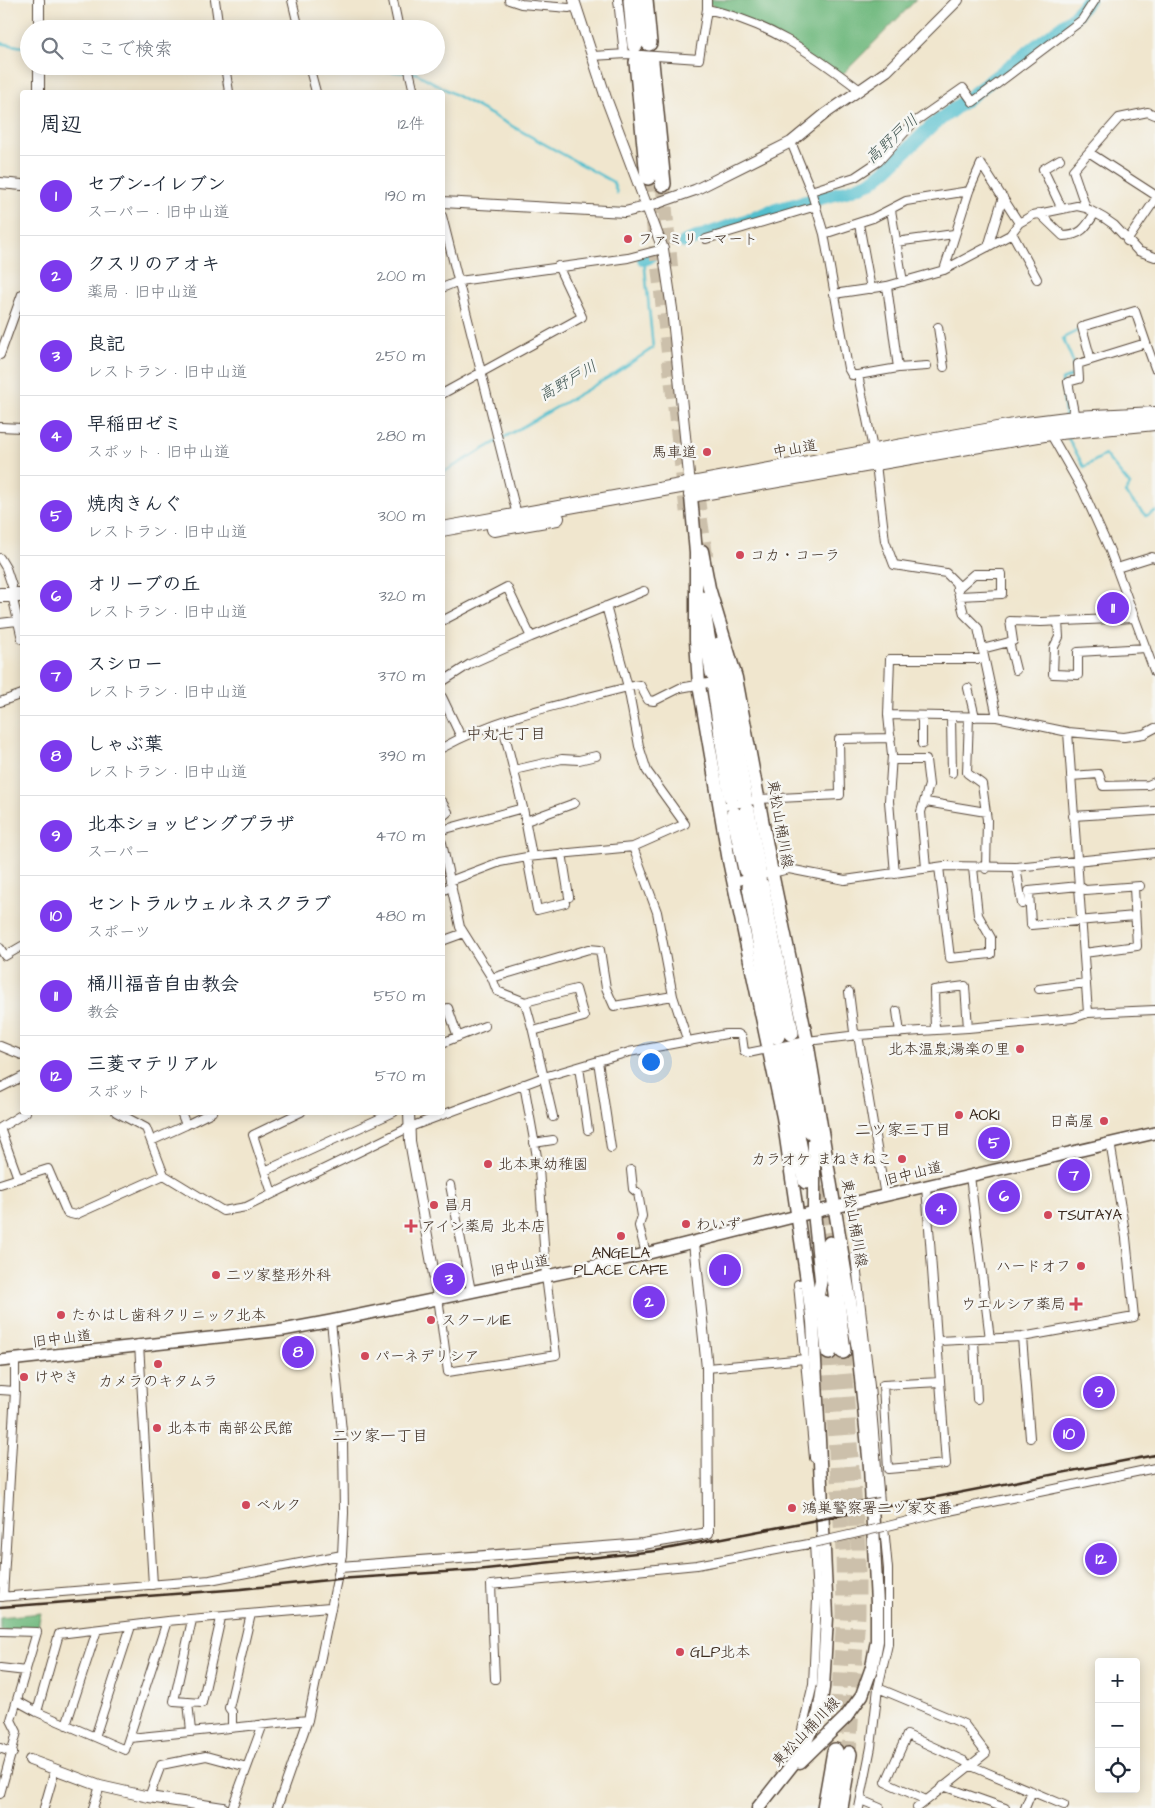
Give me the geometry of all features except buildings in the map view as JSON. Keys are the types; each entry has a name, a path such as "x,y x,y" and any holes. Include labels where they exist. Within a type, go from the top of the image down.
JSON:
{"highway":[{"path":"631,0 636,47"},
{"path":"636,47 645,0"},
{"path":"648,177 644,62 663,184"},
{"name":"中山道","path":"874,458 1019,425 1075,418 1155,414"},
{"name":"中山道","path":"445,537 690,490 874,458 1050,433 1155,423"},
{"name":"中山道","path":"445,528 518,515 690,490"},
{"path":"702,599 722,680"},
{"path":"719,645 738,795"},
{"path":"740,813 759,871"},
{"path":"756,886 784,1034"},
{"path":"788,1048 811,1131"},
{"path":"788,1048 806,1181"},
{"path":"824,1303 836,1352 830,1244"},
{"path":"826,1808 842,1752 840,1808"}],"main road":[{"name":"東松山桶川線","path":"690,490 694,524 696,640 699,685 720,807 734,882 788,1048 819,1112 835,1208 854,1296 870,1467 878,1641 872,1667 856,1702 846,1717 778,1783"},
{"name":"東松山桶川線","path":"694,524 709,588 722,680 759,799 759,871 788,1048 783,1117 813,1322 827,1617 823,1688 819,1713 807,1740 778,1783 758,1808"},
{"path":"813,1322 821,1280 814,1212 814,1142 819,1112"},
{"name":"旧中山道","path":"0,1361 139,1344 234,1336 331,1321 646,1254 796,1216 1155,1133"}],"street":[{"path":"39,0 39,20"},
{"path":"215,0 218,20"},
{"path":"292,0 297,20"},
{"path":"393,0 397,20"},
{"path":"509,0 521,4 569,8 575,3 592,56 649,206 663,249 673,318 690,490"},
{"path":"618,0 636,47"},
{"path":"592,56 636,47 699,59 707,0"},
{"path":"445,202 625,212 695,190 791,142 825,114 887,71 958,0"},
{"path":"811,191 855,177 880,162 913,123 963,88 973,102 1082,20 1095,0"},
{"path":"706,9 733,15 808,50 860,90"},
{"path":"39,75 39,90"},
{"path":"226,75 229,90"},
{"path":"311,75 315,90"},
{"path":"410,75 414,90"},
{"path":"1086,208 1073,170 1119,118 1153,111"},
{"path":"791,142 811,191 824,234 848,368 852,375 927,366"},
{"path":"1090,153 1155,195"},
{"path":"1060,160 1043,169 1062,209"},
{"path":"944,270 968,190 981,164 1019,223"},
{"path":"0,183 20,185"},
{"path":"824,234 859,224 906,201 968,190"},
{"path":"988,247 1003,198"},
{"path":"1127,241 1155,200"},
{"path":"706,239 816,206"},
{"path":"834,294 887,286 944,270 1012,233 1019,223 1039,213 1062,209 1086,208 1114,225 1127,241 1138,250 1155,257"},
{"path":"891,210 904,282"},
{"path":"1039,213 1063,236 1074,236 1082,231 1095,213"},
{"path":"859,224 871,289"},
{"path":"445,227 518,515"},
{"path":"1012,233 1037,279"},
{"path":"896,242 954,234"},
{"path":"445,287 459,281 558,266 628,258 663,249"},
{"path":"445,392 582,317 558,266"},
{"path":"887,286 898,368"},
{"path":"0,355 20,300"},
{"path":"1091,360 1082,327 1135,310 1155,368"},
{"path":"938,327 944,367"},
{"path":"1075,418 1068,382 1079,379 1078,364 1146,343"},
{"path":"858,375 874,458 886,541 894,565 946,573 956,583 964,614 978,628 983,659 997,716"},
{"path":"0,427 20,428"},
{"path":"1050,433 1083,491 1116,568 1155,673"},
{"path":"1116,568 1152,557 1155,558"},
{"path":"0,558 6,568 20,632"},
{"path":"974,574 1002,574 1002,594 958,593 974,574"},
{"path":"445,619 507,587 531,637"},
{"path":"445,680 470,664 644,591"},
{"path":"445,889 451,884 500,862 562,853 633,847 685,824 647,771 639,746 628,687 606,606"},
{"path":"982,649 1013,641 1010,621 1058,622 1135,618"},
{"path":"0,623 17,621"},
{"path":"1058,622 1058,638 1054,647 1052,674 1078,675 1078,652 1146,648"},
{"path":"1009,642 1016,670"},
{"path":"895,874 889,801 892,760 888,715 890,659 983,659"},
{"path":"445,746 461,737 540,709 628,687 640,685 648,700 654,701 680,688 722,680"},
{"path":"968,688 972,717 967,773 982,784 986,812 986,868"},
{"path":"0,702 20,695"},
{"path":"445,703 461,737"},
{"path":"888,715 997,716 1068,732 1124,737 1144,734 1155,728"},
{"path":"922,716 922,744"},
{"path":"951,717 952,774"},
{"path":"502,723 526,821 536,910 567,900 562,853"},
{"path":"1068,732 1088,1013"},
{"path":"720,807 759,799 840,795 839,739 891,738"},
{"path":"514,770 562,759 579,760 596,756"},
{"path":"892,760 926,760 929,785 926,802 921,812 926,868"},
{"path":"1071,776 1099,774 1103,786 1148,785 1155,782"},
{"path":"926,802 986,812"},
{"path":"526,821 575,803"},
{"path":"445,829 523,808"},
{"path":"1073,816 1155,811"},
{"path":"633,847 657,912 673,996 688,1042"},
{"path":"734,882 759,871 789,869 844,880 926,868 1016,868 1155,853"},
{"path":"445,857 460,927 492,978 497,991 525,1002 576,989 584,1017 533,1031"},
{"path":"939,867 950,958 991,954 990,938 978,915 974,868"},
{"path":"1016,868 1022,904"},
{"path":"1084,953 1137,946 1137,886 1085,890 1079,886 1029,891 1032,925 1081,919 1136,916"},
{"path":"445,941 464,933"},
{"path":"0,948 5,956 20,947"},
{"path":"492,978 589,949 600,950 606,988 614,1006 673,996"},
{"path":"1039,989 1086,984"},
{"path":"935,1030 934,990 965,986 968,1028"},
{"path":"849,992 854,1032 858,1035 885,1196"},
{"path":"525,1002 553,1117"},
{"path":"445,1009 448,1008 458,1037"},
{"path":"445,1114 544,1077 629,1052 738,1034 742,1037 744,1051 748,1053 788,1048 858,1035 968,1028 1073,1018 1088,1013 1155,1010"},
{"path":"897,1011 900,1032"},
{"path":"445,1042 485,1026"},
{"path":"0,1046 20,1054"},
{"path":"598,1061 611,1148"},
{"path":"578,1067 588,1130"},
{"path":"0,1088 20,1078"},
{"path":"409,1115 410,1141 438,1297 448,1372 556,1355 546,1276 539,1168 524,1084"},
{"path":"18,1178 0,1128 21,1115"},
{"path":"122,1115 146,1128 164,1175 223,1211 246,1207 410,1127 442,1115"},
{"path":"182,1115 186,1125"},
{"path":"152,1141 206,1115"},
{"path":"272,1194 254,1134 295,1115"},
{"path":"265,1171 387,1115"},
{"path":"534,1144 553,1140"},
{"path":"938,1341 1022,1337 1134,1317 1126,1238 1110,1142"},
{"path":"0,1183 48,1169 67,1212 75,1215 164,1175"},
{"path":"631,1170 633,1189 638,1193 641,1208 642,1216 639,1226 646,1254"},
{"path":"970,1176 990,1339"},
{"path":"450,1185 470,1291"},
{"path":"855,1256 854,1296 870,1386 877,1470 946,1464 926,1186"},
{"path":"340,1567 643,1544 708,1533 707,1368 694,1243"},
{"name":"東松山桶川線","path":"806,1283 798,1284 818,1513 880,1502 877,1470"},
{"path":"277,1808 308,1720 342,1556 344,1513 343,1441 331,1321"},
{"path":"1022,1337 1030,1438"},
{"path":"974,1340 978,1398"},
{"path":"139,1344 153,1585"},
{"path":"14,1360 15,1391 4,1489 1,1597 234,1577 306,1561 342,1556"},
{"path":"707,1368 805,1360"},
{"path":"870,1386 940,1382"},
{"path":"883,1385 888,1469"},
{"path":"0,1390 15,1391"},
{"path":"495,1679 491,1585 697,1565 814,1543 944,1512 1155,1468"},
{"path":"880,1808 860,1804 871,1746 878,1688 888,1644 888,1569 884,1527"},
{"name":"東松山桶川線","path":"807,1740 802,1730 813,1684 816,1599 814,1543"},
{"path":"37,1712 59,1634 330,1607"},
{"path":"232,1727 232,1712 228,1708 251,1614"},
{"path":"192,1620 174,1701 202,1703 221,1618"},
{"path":"17,1701 37,1712 125,1750 167,1622"},
{"path":"95,1737 131,1626"},
{"path":"66,1725 97,1630"},
{"path":"0,1631 37,1632 11,1720 18,1732 0,1794"},
{"path":"0,1668 26,1670"},
{"path":"878,1688 964,1724 986,1753 969,1765 943,1786 923,1805 886,1782 907,1735 969,1765 1064,1805"},
{"path":"188,1702 190,1731"},
{"path":"130,1738 308,1720"},
{"path":"232,1808 263,1724"},
{"path":"0,1748 13,1753"},
{"path":"149,1797 161,1765 206,1756 247,1767"},
{"path":"30,1760 100,1786 149,1797 223,1808"},
{"path":"44,1808 55,1770"},
{"path":"93,1808 100,1786"},
{"path":"943,1786 1005,1808"},
{"path":"1025,1808 1032,1791"}],"green space":[{"path":"703,0 916,0 840,77"},
{"path":"41,1613 37,1631 0,1630 0,1617"}],"waterway":[{"name":"高野戸川","path":"685,242 776,210 850,190 871,182 934,124 1073,18 1088,0"},
{"path":"0,43 20,46"},
{"path":"420,75 613,182 617,193"},
{"name":"高野戸川","path":"644,259 649,257"},
{"name":"高野戸川","path":"445,471 611,376 653,348 644,259"},
{"path":"1065,416 1062,380 1074,375 1072,359 1063,338 1077,331"},
{"path":"1067,436 1084,467 1105,455 1130,485 1125,493 1146,516 1155,511"}],"tunnel":[{"path":"648,177 688,519"},
{"path":"663,184 671,272"},
{"path":"697,496 707,565"},
{"path":"817,1164 830,1244"},
{"path":"843,1351 858,1547 858,1614 849,1754"},
{"path":"829,1352 843,1551 844,1614 835,1751"}],"railway":[{"path":"0,1607 241,1589 338,1579 476,1570 655,1551 1155,1455"}],"place":[{"name":"ファミリーマート","path":"628,239"},
{"name":"馬車道","path":"707,452"},
{"name":"コカ・コーラ","path":"740,555"},
{"name":"桶川福音自由教会","path":"1113,608"},
{"name":"北本温泉;湯楽の里","path":"1020,1049"},
{"name":"AOKI","path":"959,1115"},
{"name":"日高屋","path":"1104,1121"},
{"name":"焼肉きんぐ","path":"994,1143"},
{"name":"カラオケ まねきねこ","path":"902,1159"},
{"name":"北本東幼稚園","path":"488,1164"},
{"name":"スシロー","path":"1074,1175"},
{"name":"オリーブの丘","path":"1004,1196"},
{"name":"昌月","path":"434,1205"},
{"name":"早稲田ゼミ","path":"941,1209"},
{"name":"TSUTAYA","path":"1048,1215"},
{"name":"わいず","path":"686,1224"},
{"name":"アイン薬局 北本店","path":"411,1226"},
{"name":"ANGELA PLACE CAFE","path":"621,1236"},
{"name":"ハードオフ","path":"1081,1266"},
{"name":"セブン-イレブン","path":"725,1270"},
{"name":"二ツ家整形外科","path":"216,1275"},
{"name":"良記","path":"449,1279"},
{"name":"クスリのアオキ","path":"649,1302"},
{"name":"ウエルシア薬局","path":"1076,1304"},
{"name":"たかはし歯科クリニック北本","path":"61,1315"},
{"name":"スクールIE","path":"431,1320"},
{"name":"しゃぶ葉","path":"298,1352"},
{"name":"パーネデリシア","path":"365,1356"},
{"name":"カメラのキタムラ","path":"158,1364"},
{"name":"けやき","path":"24,1377"},
{"name":"北本ショッピングプラザ","path":"1099,1392"},
{"name":"北本市 南部公民館","path":"157,1428"},
{"name":"セントラルウェルネスクラブ","path":"1069,1434"},
{"name":"ベルク","path":"246,1505"},
{"name":"鴻巣警察署二ツ家交番","path":"792,1508"},
{"name":"三菱マテリアル","path":"1101,1559"},
{"name":"GLP北本","path":"680,1652"}],"district":[{"name":"中丸七丁目","path":"506,734"},
{"name":"二ツ家三丁目","path":"903,1130"},
{"name":"二ツ家一丁目","path":"380,1436"}]}
